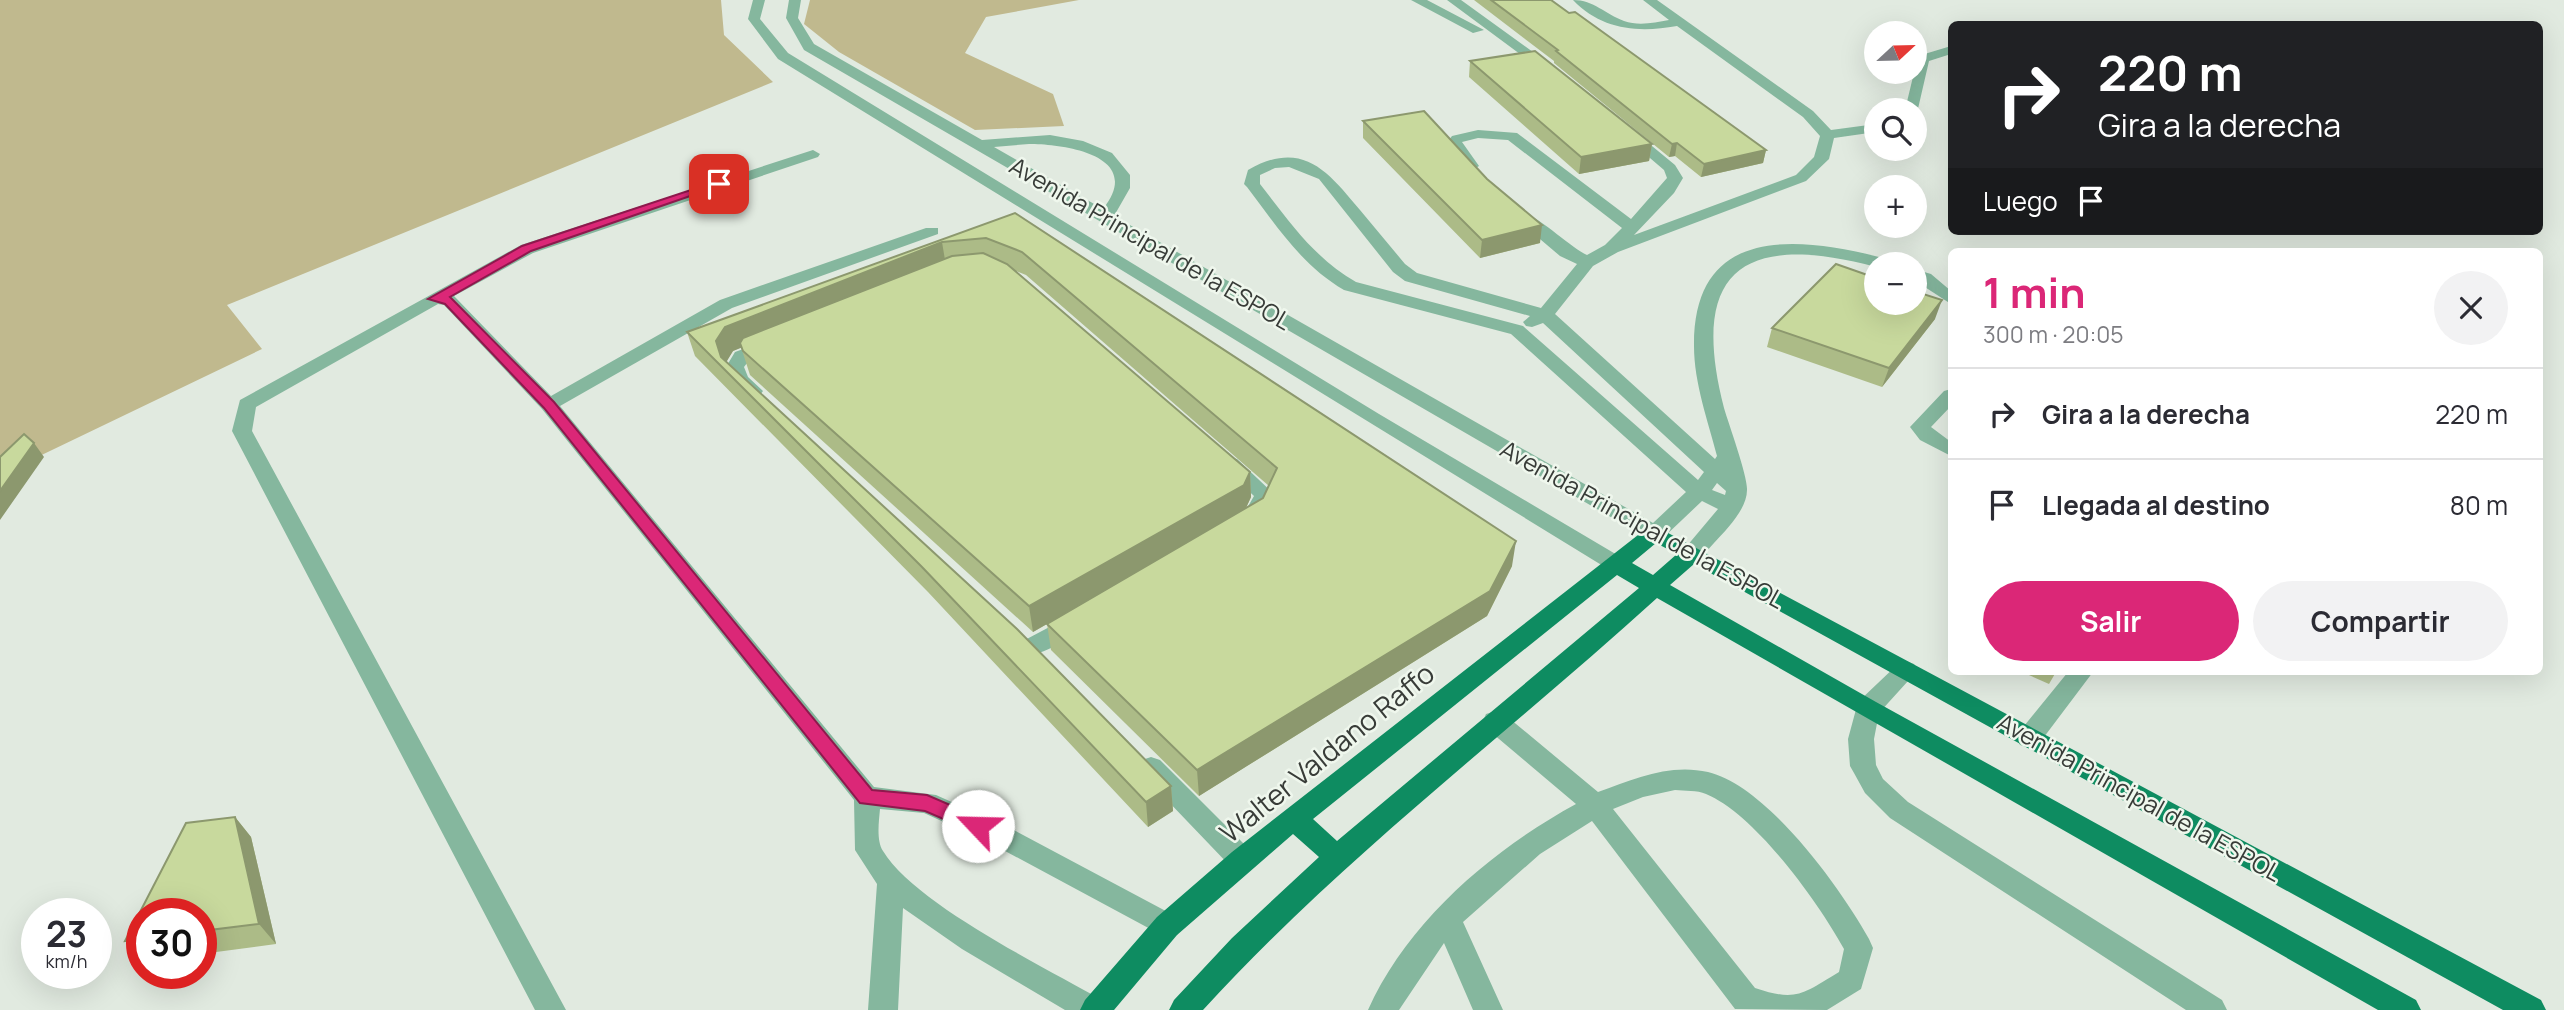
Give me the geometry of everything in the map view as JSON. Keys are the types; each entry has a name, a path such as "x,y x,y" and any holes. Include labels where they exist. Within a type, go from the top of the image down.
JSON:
{"main road":[{"name":"Walter Valdano Raffo","path":"1093,1010 1167,926 1242,860 1655,533"},
{"name":"Avenida Principal de la ESPOL","path":"1655,533 2530,1010"},
{"path":"1184,1010 1227,960 1336,856 1692,553"},
{"name":"Avenida Principal de la ESPOL","path":"1616,564 1867,709 2406,1010"},
{"path":"1293,818 1336,856"}],"street":[{"name":"Avenida Principal de la ESPOL","path":"760,0 754,19 783,56 1616,564"},
{"name":"Avenida Principal de la ESPOL","path":"795,0 792,18 809,47 1655,533"},
{"path":"1417,0 1536,59"},
{"path":"1453,0 1557,76"},
{"path":"1579,0 1619,26 1630,29 1679,22"},
{"path":"1649,0 1808,114 1828,135"},
{"path":"1915,98 1923,59 1948,51"},
{"path":"1611,249 1630,226 1668,190 1675,178 1670,168 1619,126"},
{"path":"1828,135 1864,130"},
{"path":"1479,174 1460,156 1453,144 1457,139 1478,134 1512,136 1630,226"},
{"path":"1517,330 1545,315 1587,262 1611,249 1801,177 1821,159 1828,135"},
{"path":"979,145 1020,139 1048,140 1096,150 1119,167 1126,183 1121,201 1104,218"},
{"path":"551,1010 242,431 247,404 316,363 527,249 813,154"},
{"path":"1721,464 1545,315 1412,277 1399,268 1324,176 1310,166 1289,161 1266,164 1253,173 1252,184 1316,264 1330,276 1350,286 1517,330 1699,492 1734,499"},
{"path":"1507,201 1566,252 1587,262"},
{"path":"549,405 726,304 932,231"},
{"path":"1734,499 1721,464 1706,369 1703,324 1711,292 1732,264 1764,251 1791,247 1864,258"},
{"path":"1927,280 1948,297"},
{"path":"435,299 449,300 549,405 867,797 869,853 891,883 958,930 1093,1010"},
{"path":"770,407 740,379 735,367 742,356 792,336"},
{"path":"1948,398 1920,427 1927,436 1948,448"},
{"path":"1214,451 1265,495 1255,516 1235,528"},
{"path":"1655,533 1699,492 1721,464"},
{"path":"1692,553 1734,499"},
{"path":"1050,667 1026,643 1091,612"},
{"path":"1906,670 1867,709 1861,739 1863,766 1874,786 1899,810 2212,1010"},
{"path":"2029,738 2079,675"},
{"path":"1383,1010 1403,975 1447,918 1515,858 1594,804 1676,778 1708,783 1737,798 1815,881 1850,929 1859,948 1851,979 1809,1005 1782,1010 1745,999 1594,804 1496,721"},
{"path":"1138,754 1242,860"},
{"path":"867,797 927,803 1003,837 1167,926"},
{"path":"883,1010 891,883"},
{"path":"1447,918 1488,1010"}],"shaded area":[{"path":"0,0 721,0 724,35 773,82 227,305 262,349 0,475"},
{"path":"810,0 1079,0 986,17 965,53 1053,94 1064,126 975,130 839,52 804,24"}],"building":[{"path":"1491,0 1551,0 1569,13 1575,12 1766,150 1704,164 1677,143 1672,144 1556,51 1558,50"},
{"path":"1535,51 1652,144 1581,157 1470,61"},
{"path":"1424,111 1487,179 1542,225 1482,240 1363,121"},
{"path":"1015,213 1516,541 1490,591 1197,770 1047,624 1263,498 1277,468 1022,252 986,238 942,242 725,327 716,341 721,357 1017,629 1171,786 1146,802 922,567 687,332"},
{"path":"983,253 1007,264 1250,472 1244,485 1029,606 743,351 740,343 743,338 952,256"},
{"path":"1836,264 1864,274 1864,315 1927,315 1927,295 1942,300 1889,368 1772,328"},
{"path":"24,434 34,443 0,491 0,457"},
{"path":"235,817 259,924 217,929 217,898 147,898 186,823"}],"route":[{"path":"719,184 527,249 435,299 449,300 549,405 867,797 927,803 978,826"}]}
